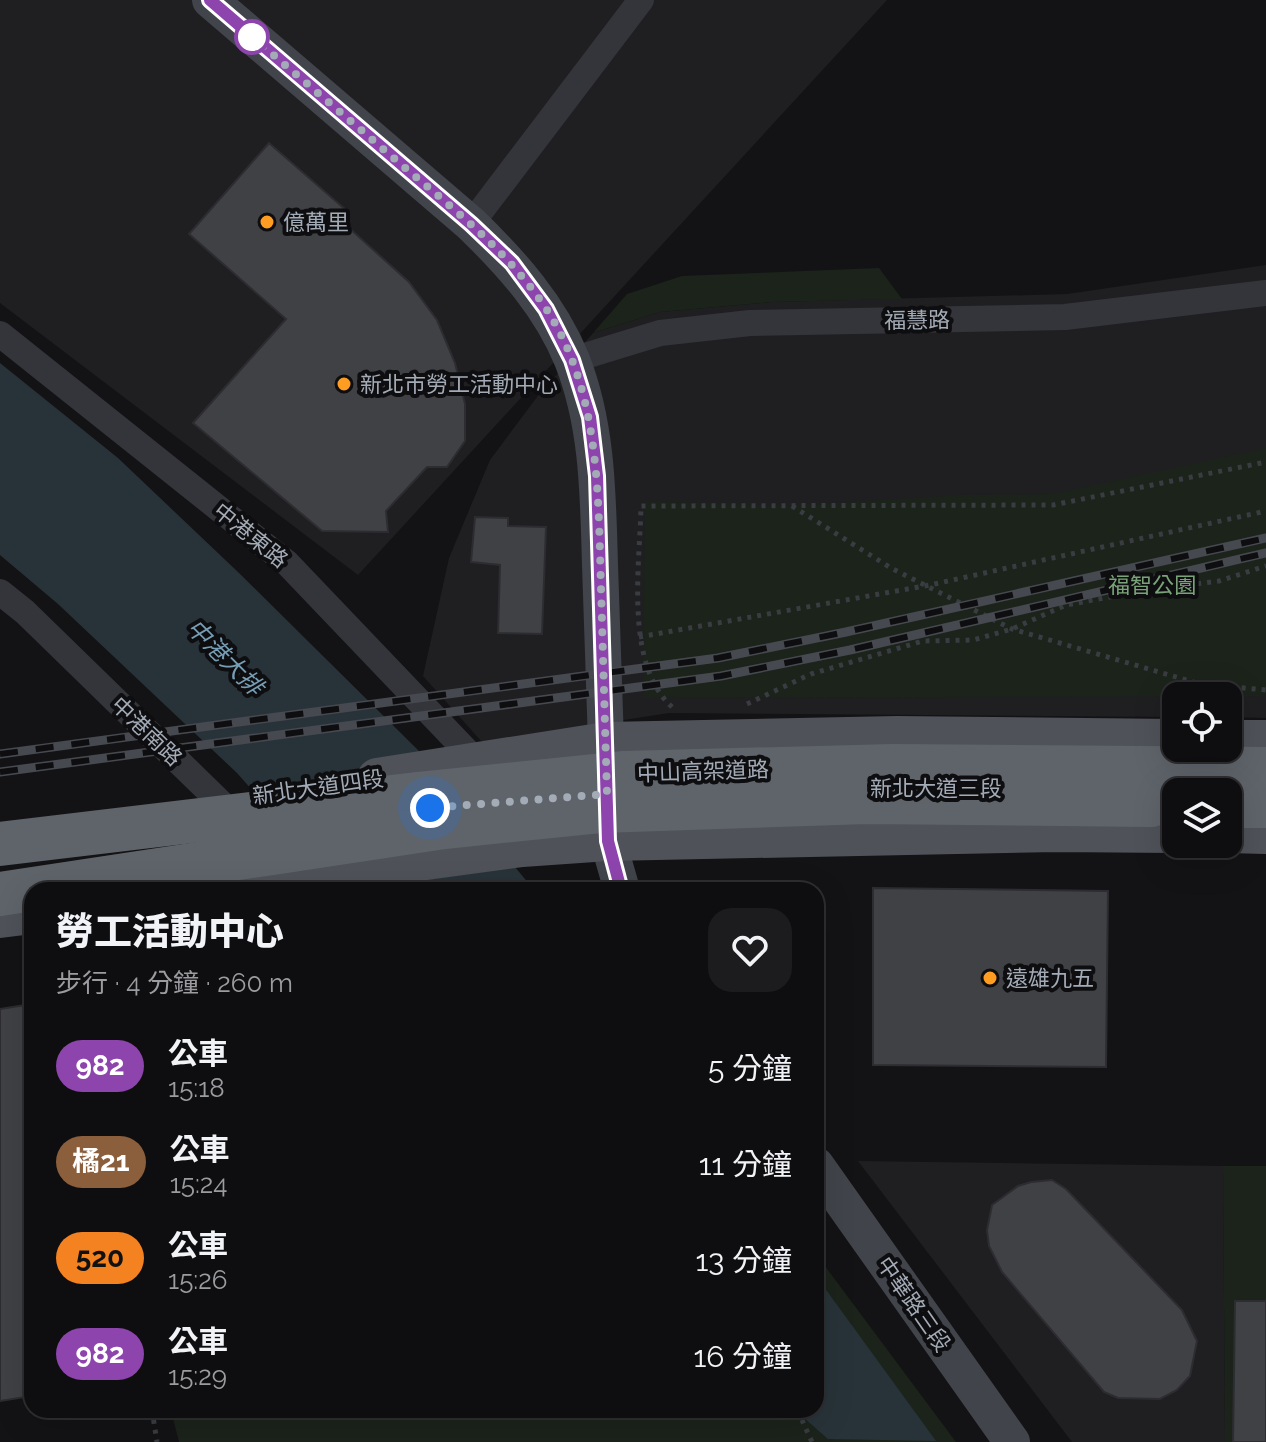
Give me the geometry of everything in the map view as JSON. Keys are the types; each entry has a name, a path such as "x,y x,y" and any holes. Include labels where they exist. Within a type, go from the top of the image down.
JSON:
{"highway":[{"name":"中山高架道路","path":"0,844 417,794 625,773 893,766 1266,769"},
{"name":"中山高架道路","path":"80,882 444,827 600,811 867,802 1162,805"},
{"path":"1242,806 1266,806"},
{"path":"0,873 185,852 235,812"},
{"name":"中山高架道路","path":"0,894 24,890"}],"main road":[{"path":"606,742 897,736 1162,739"},
{"path":"1242,740 1266,740"},
{"name":"新北大道四段","path":"235,812 478,763 606,742"},
{"name":"新北大道三段","path":"607,794 785,787 1266,789"},
{"name":"新北大道四段","path":"235,812 335,816 607,794"},
{"name":"新北大道四段","path":"293,877 340,852 492,808 558,798"},
{"name":"新北大道四段","path":"0,829 235,812 492,808"},
{"name":"新北大道三段","path":"608,841 1040,832 1162,833"},
{"path":"1242,833 1266,834"},
{"name":"新北大道四段","path":"259,882 522,847 608,841"},
{"path":"0,918 24,915"}],"street":[{"path":"210,0 471,224 512,263 538,298 572,360 590,417 597,476 608,841 620,882"},
{"path":"471,224 641,0"},
{"name":"福慧路","path":"572,360 660,333 750,323 1065,317 1266,293"},
{"name":"中港東路","path":"0,334 287,563 478,763"},
{"name":"中港南路","path":"0,592 25,612 235,812 293,877"},
{"name":"中華路三段","path":"824,1176 1012,1442"}],"path":[{"path":"681,712 660,693 639,637 641,506 1053,505 1266,462"},
{"path":"791,506 891,568 1012,629 1200,684 1266,690"},
{"path":"603,646 930,585 1266,511"},
{"path":"744,706 811,674 923,641 973,640 1012,629 1066,605 1219,581 1266,566"},
{"path":"153,1418 157,1442"},
{"path":"801,1418 812,1442"}],"shaded area":[{"path":"0,0 887,0 358,575 0,303"},
{"path":"1266,265 1266,718 1242,717 1242,682 1162,682 1162,717 669,713 482,742 423,676 449,558 490,460 537,397 593,333 660,312 773,302 1067,294"},
{"path":"858,1161 1223,1166 1225,1442 1072,1442"}],"green space":[{"path":"879,268 902,299 773,302 660,312 593,333 627,294 682,276"},
{"name":"福智公園","path":"1266,448 1266,696 1242,696 1242,682 1162,682 1162,696 643,698 645,501 791,506 958,495 1053,494"},
{"path":"1223,1166 1266,1166 1266,1442 1225,1442"},
{"path":"824,1265 956,1442 179,1442 173,1418 824,1418"}],"water":[{"name":"中港大排","path":"0,363 118,458 239,573 422,754 527,882 334,882 237,773 58,604 0,555"},
{"path":"824,1287 936,1441 828,1439 804,1418 824,1418"}],"building":[{"name":"新北市勞工活動中心","path":"269,143 346,210 338,218 409,282 437,320 455,363 465,404 465,441 447,467 427,467 386,511 388,532 322,531 193,423 286,319 189,234"},
{"path":"475,517 508,518 508,526 546,527 542,634 498,633 500,565 471,562"},
{"name":"遠雄九五","path":"873,888 1108,891 1106,1067 873,1065"},
{"path":"24,1005 24,1397 0,1401 0,1009"},
{"path":"1052,1180 1066,1189 1182,1310 1197,1341 1190,1376 1177,1390 1160,1399 1118,1398 1104,1392 1002,1272 989,1246 987,1230 992,1205 1018,1186"},
{"path":"1235,1301 1266,1301 1266,1442 1233,1442"}],"railway":[{"path":"0,754 718,658 1266,538"},
{"path":"0,772 721,676 850,650 1266,553"}],"bus line":[{"name":"982","path":"210,0 471,224 512,263 546,309 572,360 590,417 597,476 608,841 619,882"}],"place":[{"name":"億萬里","path":"267,222"},
{"name":"新北市勞工活動中心","path":"344,384"},
{"name":"遠雄九五","path":"990,978"}],"route":[{"path":"252,37 471,224 512,263 546,309 559,334 572,360 590,417 597,476 607,794 430,808"}]}
